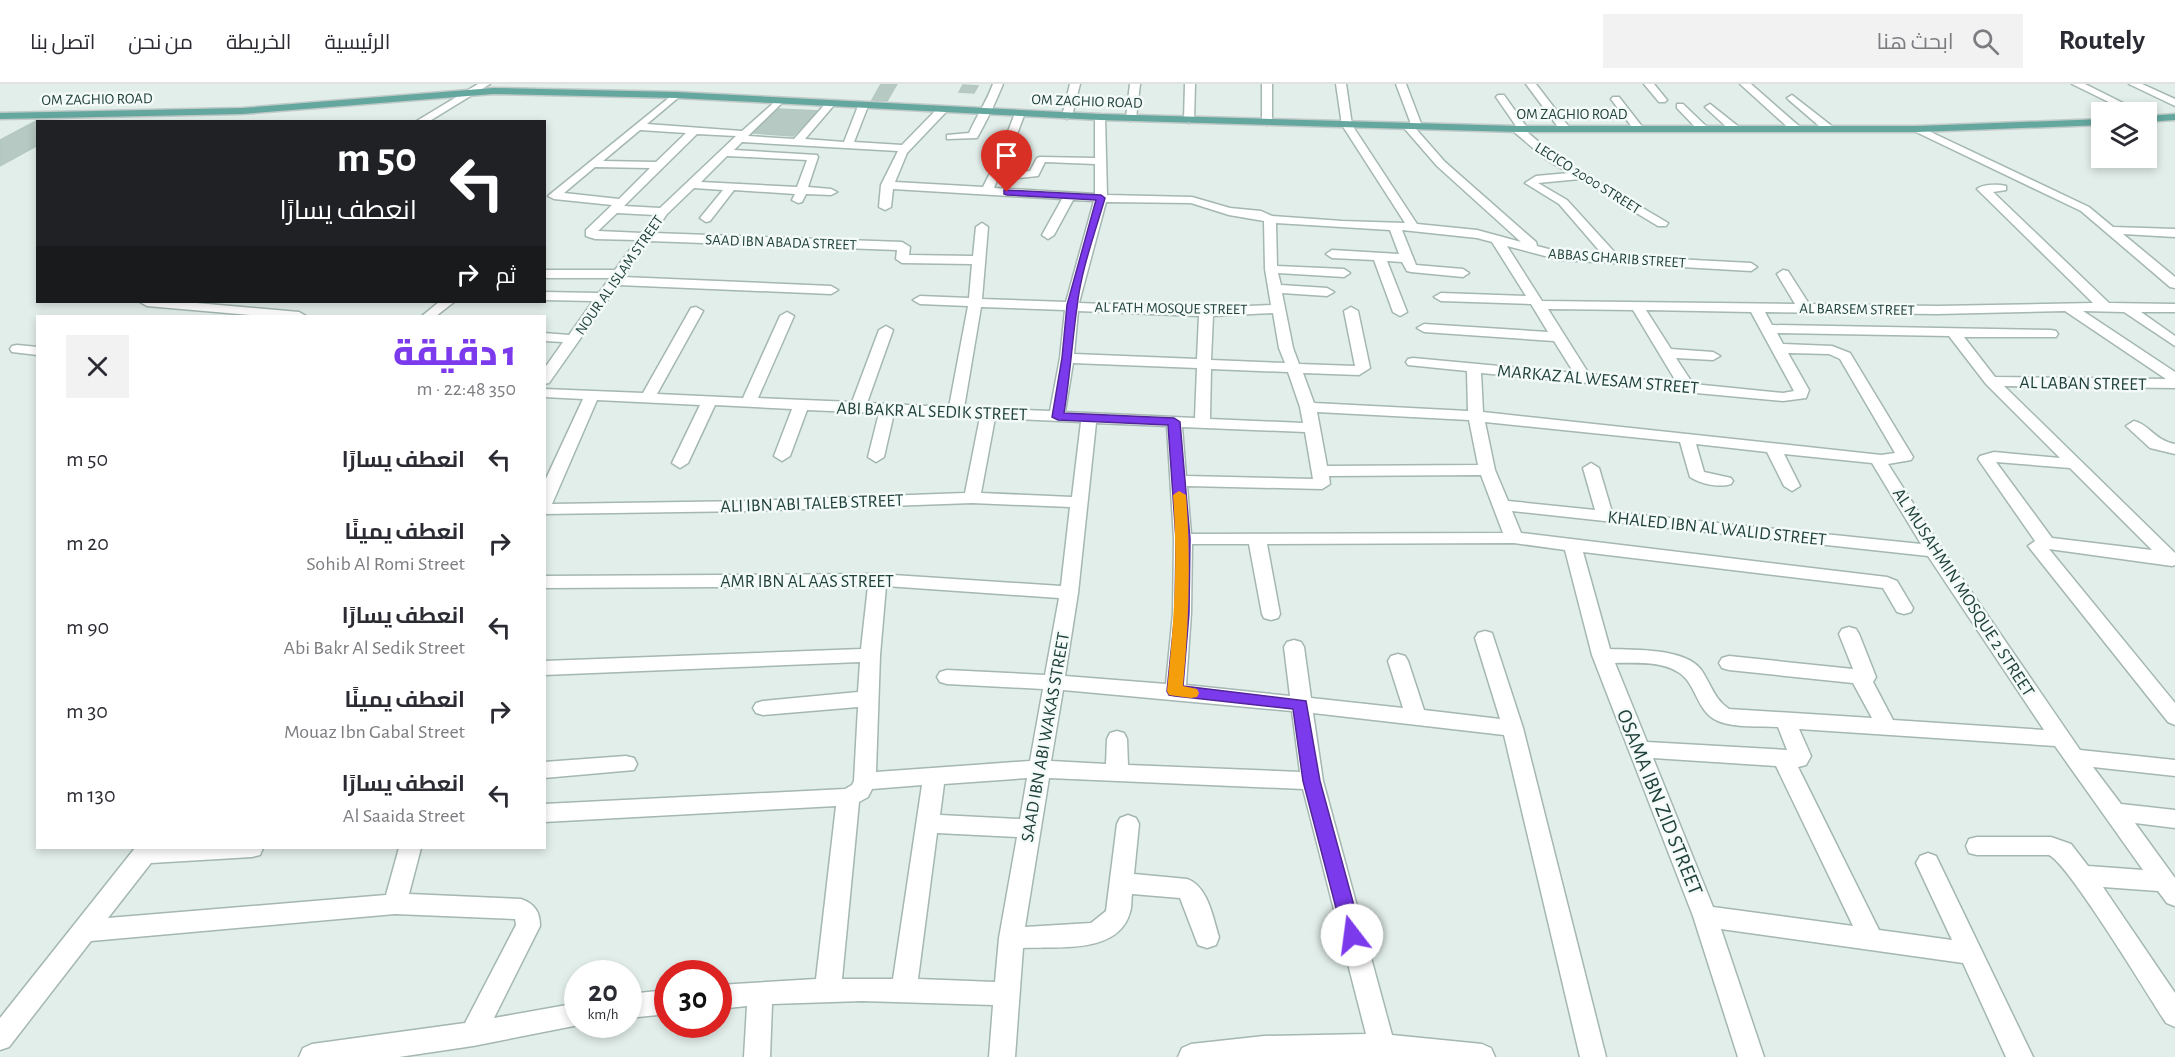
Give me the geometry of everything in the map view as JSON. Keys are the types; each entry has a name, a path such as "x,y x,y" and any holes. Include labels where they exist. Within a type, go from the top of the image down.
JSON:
{"main road":[{"name":"OM ZAGHIO ROAD","path":"0,116 242,111 469,93 676,95 1067,116 1520,129 1918,129 2091,123"},
{"path":"2157,118 2175,117"}],"street":[{"path":"423,120 484,84"},
{"path":"951,137 973,136 998,84"},
{"path":"1067,116 1075,84"},
{"path":"1131,118 1135,84"},
{"path":"1189,120 1190,84"},
{"path":"1267,84 1267,122"},
{"path":"1341,84 1347,125 1413,227"},
{"path":"1401,84 1412,126 1441,164 1539,252"},
{"path":"1531,84 1565,129"},
{"path":"1649,84 1662,100"},
{"path":"1745,84 1796,129"},
{"path":"2078,84 2115,102"},
{"path":"2134,84 2175,103"},
{"path":"548,201 676,95"},
{"name":"LECICO 2000 STREET","path":"1501,97 1520,129 1538,148 1662,223"},
{"path":"1792,98 1829,129"},
{"path":"1616,99 1639,129"},
{"name":"NOUR AL ISLAM STREET","path":"546,377 663,212 779,101"},
{"path":"797,142 830,104"},
{"path":"848,145 863,106"},
{"path":"1680,106 1703,129"},
{"path":"1710,107 1735,129"},
{"path":"885,207 887,185 903,148 942,110"},
{"path":"1012,134 1020,113"},
{"path":"1058,417 1072,305 1085,250 1101,198 1100,117"},
{"path":"639,127 695,130 797,142 903,148"},
{"path":"1918,129 2085,209 2175,284"},
{"path":"646,237 590,233 695,130"},
{"path":"726,153 810,156 813,158 799,196"},
{"path":"987,191 993,177 1034,174 1041,160 1044,159 1100,161"},
{"path":"594,164 659,165"},
{"path":"1581,176 1536,179 1531,183 1563,202 1613,258"},
{"path":"693,185 731,187 799,196 831,192"},
{"name":"ABBAS GHARIB STREET","path":"887,185 1101,198 1192,200 1235,212 1261,214 1270,219 1413,227 1496,238 1539,252 1560,256 1751,267"},
{"path":"706,218 731,187"},
{"path":"925,200 933,188"},
{"path":"2002,188 1983,189 2105,307"},
{"path":"1048,236 1069,196"},
{"path":"548,201 663,212"},
{"path":"1178,481 1318,485 1322,477 1308,407 1286,348 1271,269 1270,219"},
{"path":"956,412 975,302 982,227"},
{"path":"1395,227 1409,267 1414,270 1463,273"},
{"path":"2110,230 2175,233"},
{"name":"SAAD IBN ABADA STREET","path":"646,237 902,246 904,247 901,258 979,261"},
{"path":"1496,238 1584,376"},
{"path":"1332,254 1406,258"},
{"path":"1379,256 1400,312"},
{"path":"1271,269 1344,273"},
{"path":"2161,274 2175,273"},
{"path":"546,274 831,290"},
{"path":"1783,274 1804,309"},
{"path":"1275,289 1327,292"},
{"path":"546,296 604,297"},
{"name":"AL BARSEM STREET","path":"1441,297 1537,303 1804,309 2175,308"},
{"name":"AL FATH MOSQUE STREET","path":"920,300 1206,312 1279,309"},
{"path":"159,303 289,315"},
{"path":"232,309 271,303"},
{"path":"429,315 446,303"},
{"path":"1637,306 1687,387"},
{"path":"2068,307 2175,379"},
{"path":"2126,307 2175,342"},
{"path":"1756,308 1779,348"},
{"path":"1067,358 1204,366 1362,370 1364,368 1351,310"},
{"path":"647,399 696,311"},
{"path":"1202,423 1206,312"},
{"path":"748,404 787,316"},
{"path":"1424,328 1558,337"},
{"path":"1768,329 2051,334"},
{"path":"858,408 886,330"},
{"path":"1953,332 1991,381 2172,561"},
{"path":"546,337 574,339"},
{"name":"MARKAZ AL WESAM STREET","path":"1413,362 1794,397 1801,394 1802,390 1779,348"},
{"name":"AL MUSAHMIN MOSQUE 2 STREET","path":"1779,348 1832,350 1845,356 1905,457 1879,459 1934,551 2061,739 2170,889"},
{"path":"17,350 36,351"},
{"path":"1666,353 1713,356"},
{"path":"1474,368 1476,416 1487,470 1514,538"},
{"name":"AL LABAN STREET","path":"1991,381 2175,384"},
{"name":"ABI BAKR AL SEDIK STREET","path":"548,394 1313,428"},
{"path":"546,498 591,397"},
{"path":"680,463 709,402"},
{"path":"782,456 801,406"},
{"path":"1308,407 1476,416 1879,459"},
{"path":"876,458 887,410"},
{"path":"972,498 988,413"},
{"name":"SAAD IBN ABI WAKAS STREET","path":"1002,1057 1011,938 1069,593 1089,418"},
{"path":"1174,422 1183,539 1182,613 1175,691"},
{"path":"2134,426 2156,445 2175,449"},
{"path":"1687,438 1696,474 1702,478 1725,481"},
{"path":"1773,447 1792,486"},
{"path":"2075,464 1994,457 1986,459 2042,545 2175,717"},
{"path":"1591,468 1605,516"},
{"path":"1322,477 1487,470"},
{"name":"ALI IBN ABI TALEB STREET","path":"546,509 739,506 972,498 1080,502"},
{"name":"KHALED IBN AL WALID STREET","path":"1499,505 1934,551"},
{"path":"1183,539 1514,538 1885,582 1891,585 1904,608"},
{"path":"1257,539 1271,614"},
{"path":"2042,545 2172,561"},
{"name":"OSAMA IBN ZID STREET","path":"1573,546 1602,655 1705,916 1750,1057"},
{"path":"828,989 857,789 878,580"},
{"name":"AMR IBN AL AAS STREET","path":"546,582 878,580 1069,593"},
{"path":"1729,663 1862,678 1867,675 1850,634"},
{"path":"1485,638 1513,728 1593,1057"},
{"path":"1294,647 1312,781 1382,1046"},
{"path":"546,668 870,655"},
{"path":"1602,655 1679,664 1692,672 1710,706 1719,714 2061,739"},
{"path":"1398,661 1416,717"},
{"path":"947,676 1054,680 1175,691 1513,728"},
{"path":"1862,678 1887,728"},
{"path":"763,708 867,699"},
{"path":"1638,749 1800,758 1785,720"},
{"path":"1117,772 1118,740"},
{"path":"2074,757 2175,768"},
{"path":"1783,758 1872,940"},
{"path":"546,770 626,764"},
{"path":"546,813 857,789 934,776 1040,769 1312,781"},
{"path":"904,989 934,776"},
{"path":"2113,812 2175,819"},
{"path":"927,823 1030,829"},
{"path":"1011,938 1093,934 1113,923 1118,913 1128,825"},
{"path":"1977,846 2056,847 2068,855 2175,1015"},
{"path":"0,1038 146,851 217,849"},
{"path":"394,904 411,849"},
{"path":"1928,863 2020,1057"},
{"path":"2082,875 2170,889"},
{"path":"1122,883 1187,889 1194,899 1207,937"},
{"path":"83,931 394,904 521,909 528,916 528,926 472,1034"},
{"path":"1705,916 1970,953"},
{"path":"732,996 828,989 904,989 1006,994"},
{"path":"757,1057 760,993"},
{"path":"312,1057 472,1034 564,1018"},
{"path":"1191,1057 1264,1048 1382,1046 1482,1057"}],"building":[{"path":"881,84 897,84 887,101 872,100"},
{"path":"963,85 978,86 974,93 959,92"},
{"path":"778,109 818,111 793,136 753,133"},
{"path":"36,121 36,146 0,166 0,140"}],"slow traffic":[{"path":"1179,495 1183,539 1182,613 1175,691 1191,693"}],"route":[{"path":"1007,192 1101,198 1085,250 1072,305 1058,417 1174,422 1183,539 1182,613 1175,691 1300,705 1312,781 1352,935"}]}
